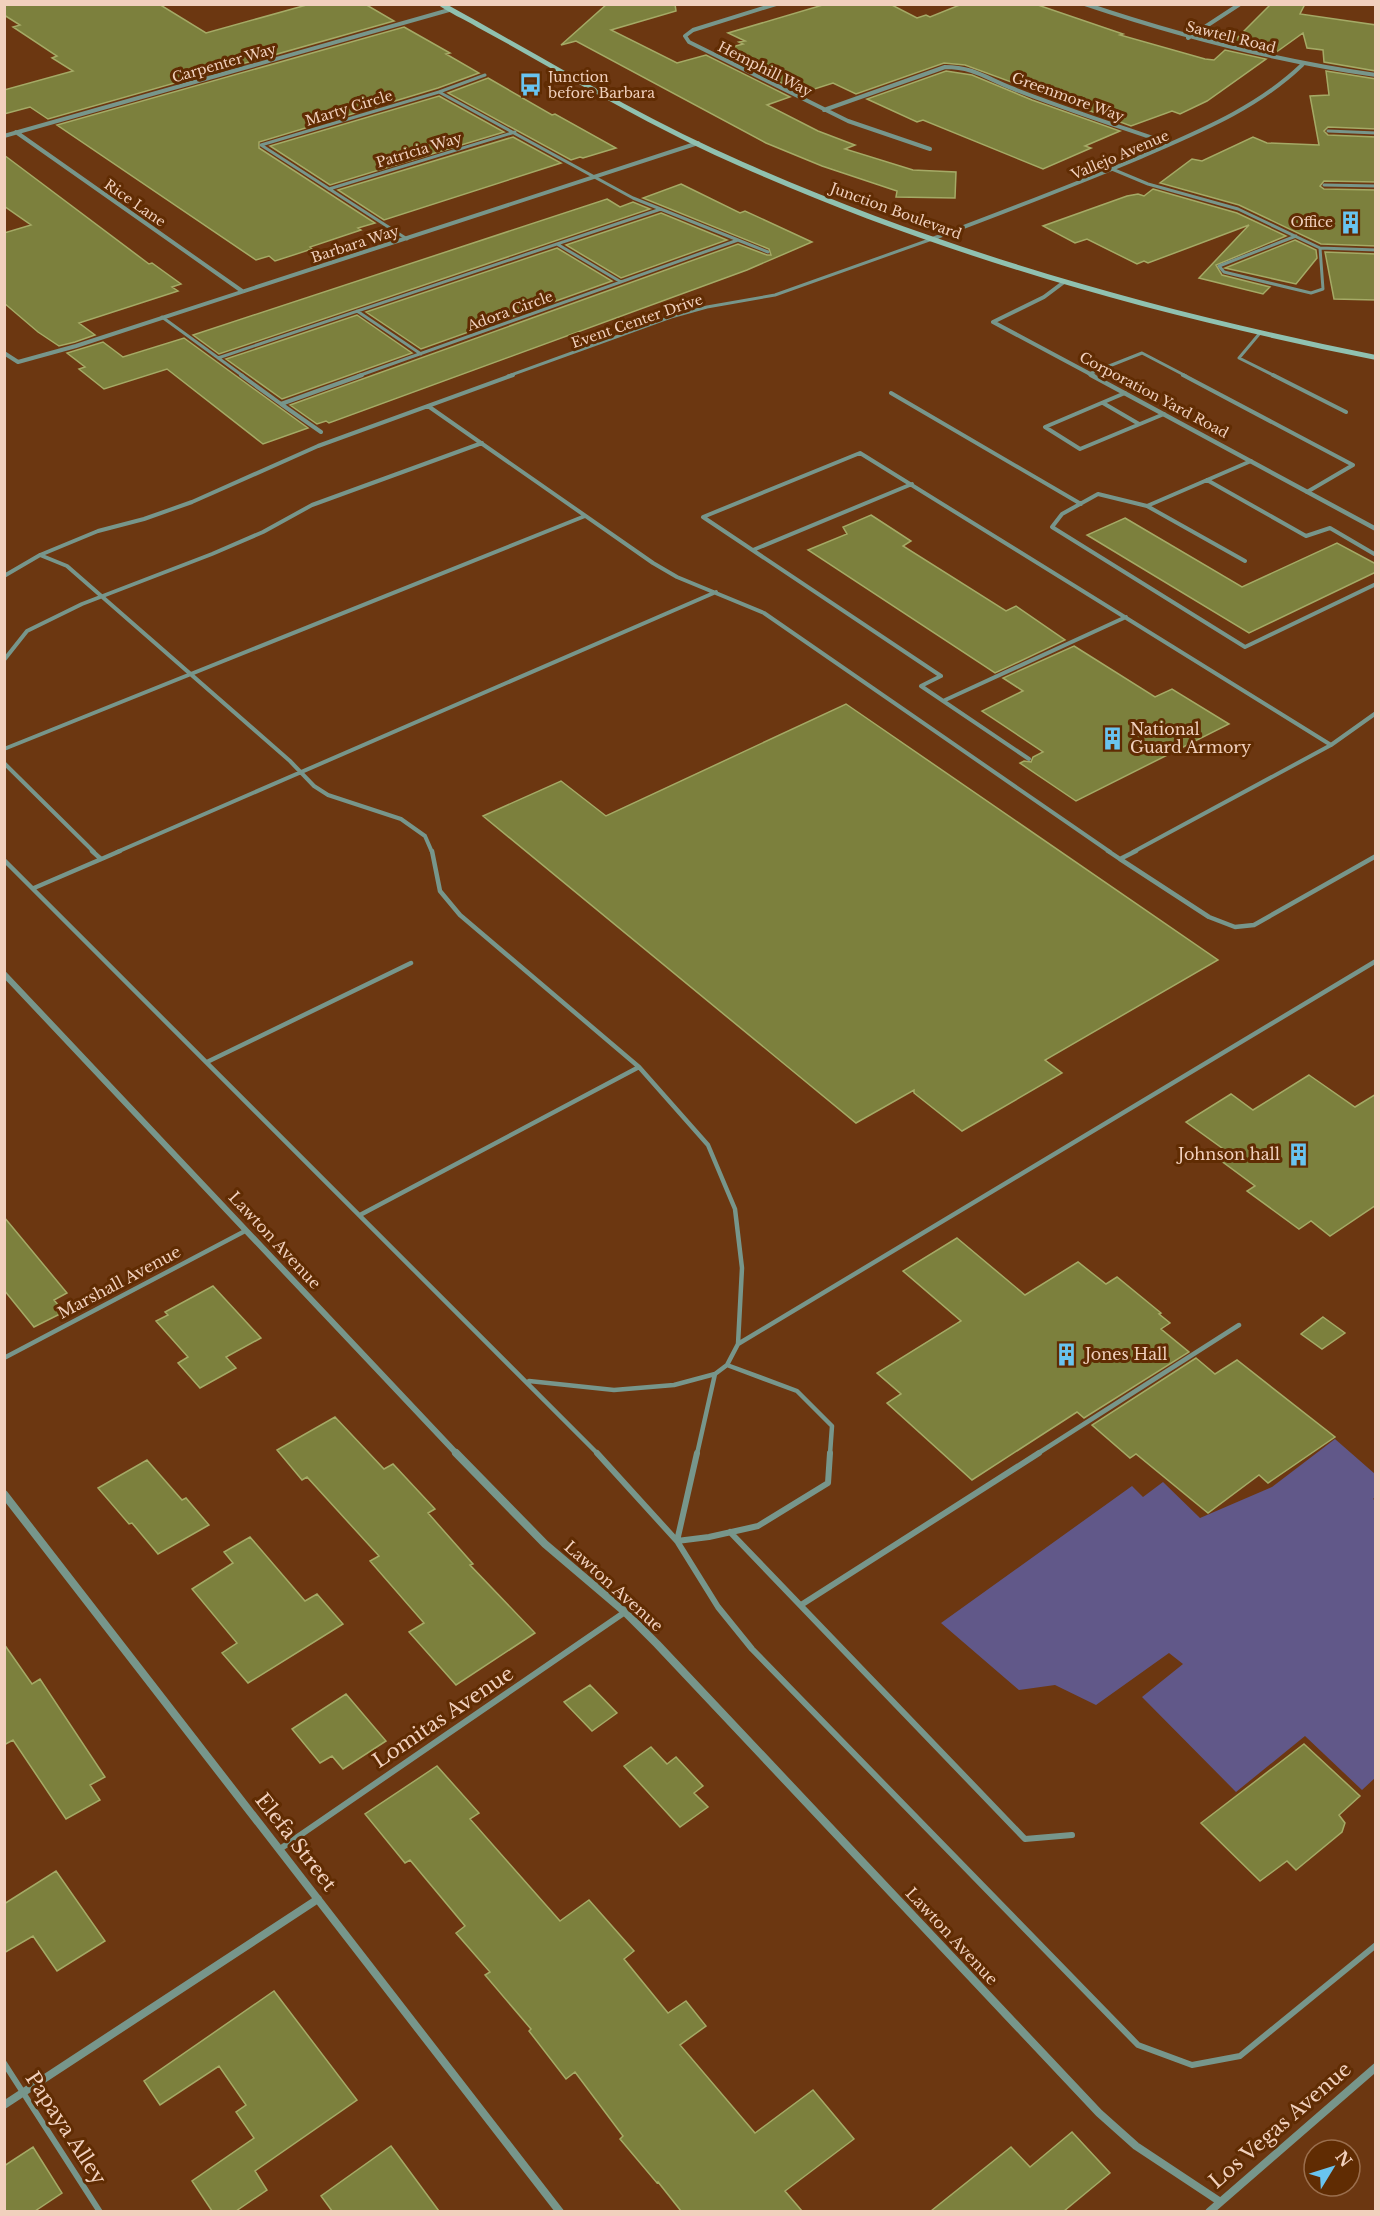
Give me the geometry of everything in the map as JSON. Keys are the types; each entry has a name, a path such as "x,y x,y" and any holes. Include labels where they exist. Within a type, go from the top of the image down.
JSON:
{"main road":[{"name":"Junction Boulevard","path":"440,4 698,144 859,214 1064,282 1260,333 1376,358"}],"street":[{"name":"Hemphill Way","path":"776,4 693,30 685,36 689,42 824,110 875,132 930,149"},
{"name":"Sawtell Road","path":"1085,4 1188,38 1302,65 1376,75"},
{"path":"1188,38 1240,4"},
{"name":"Carpenter Way","path":"4,135 449,10"},
{"name":"Vallejo Avenue","path":"932,239 1074,186 1170,144 1257,102 1277,88 1302,65"},
{"name":"Greenmore Way","path":"824,110 945,67 965,66 982,72 1013,89 1170,144"},
{"name":"Rice Lane","path":"16,132 242,291"},
{"name":"Barbara Way","path":"4,353 18,362 698,144"},
{"name":"Corporation Yard Road","path":"1064,282 1044,297 993,322 1376,529"},
{"name":"Lawton Avenue","path":"4,974 544,1544 624,1612 1099,2113 1136,2146 1219,2201"},
{"name":"Elefa Street","path":"4,1494 560,2211"},
{"path":"4,2105 318,1899"},
{"name":"Los Vegas Avenue","path":"1209,2211 1376,2067"}],"lane":[{"path":"439,92 485,75"},
{"path":"439,92 633,198 768,252"},
{"name":"Marty Circle","path":"407,238 261,145 439,92"},
{"path":"1328,131 1376,133"},
{"name":"Patricia Way","path":"329,189 515,132"},
{"path":"1112,169 1148,184 1238,209 1320,248 1376,250"},
{"path":"1324,185 1376,186"},
{"path":"218,358 660,209"},
{"path":"1296,236 1219,266 1224,272 1311,293 1323,289 1320,248"},
{"name":"Event Center Drive","path":"4,576 40,555 98,531 144,519 192,502 318,446 671,317 707,307 775,295 932,239"},
{"name":"Adora Circle","path":"281,404 738,240"},
{"path":"557,244 621,282"},
{"path":"357,311 421,354"},
{"path":"162,317 321,432"},
{"path":"1260,333 1239,358 1346,412"},
{"path":"1089,374 1142,353 1353,465 1307,492"},
{"path":"891,393 1081,504"},
{"path":"1125,393 1045,428 1080,449 1164,414"},
{"path":"1103,403 1140,424"},
{"path":"428,406 677,577 764,613 1120,859 1215,919 1234,927 1254,925 1376,856"},
{"path":"4,660 27,631 101,596 263,532 306,507 482,443"},
{"path":"1029,759 921,686 941,676 703,517 860,453 1331,745"},
{"path":"1147,506 1251,461"},
{"path":"1207,480 1306,536 1330,528 1376,555"},
{"path":"753,550 912,484"},
{"path":"1245,561 1147,506 1098,494 1062,514 1052,527 1245,647 1376,584"},
{"path":"4,748 585,516"},
{"path":"40,555 67,566 301,771 314,786 328,795 388,813 425,836 434,856 436,879 440,891 460,915 639,1066 708,1145 735,1209 742,1268 738,1344 727,1365 715,1374 674,1385 614,1390 527,1381"},
{"path":"34,888 716,592"},
{"path":"943,701 1126,616"},
{"path":"1120,859 1331,745 1376,713"},
{"path":"4,764 101,859"},
{"path":"4,860 621,1477 677,1541 718,1607 752,1650 1138,2045 1192,2065 1240,2056 1376,1945"},
{"path":"738,1344 1376,961"},
{"path":"207,1062 411,963"},
{"path":"360,1215 639,1066"},
{"name":"Marshall Avenue","path":"4,1358 245,1231"},
{"path":"801,1605 1239,1325"},
{"path":"677,1541 758,1526 828,1483 832,1426 797,1391 727,1365"},
{"path":"677,1541 715,1374"},
{"path":"730,1532 1025,1839 1072,1835"},
{"name":"Lomitas Avenue","path":"280,1849 624,1612"},
{"name":"Papaya Alley","path":"4,2063 100,2211"}],"shaded area":[{"path":"1335,1439 1375,1474 1375,1497 1373,1499 1376,1501 1376,1777 1362,1790 1305,1736 1236,1792 1142,1697 1183,1664 1169,1653 1096,1705 1055,1685 1019,1690 941,1623 1132,1486 1143,1497 1163,1482 1200,1518 1272,1487"}],"building":[{"path":"4,4 159,4 206,33 310,4 365,4 394,21 48,119 30,107 4,114 4,90 73,71 52,58 57,56 13,27 20,25 4,15"},
{"path":"607,4 675,4 676,11 611,30 677,63 706,55 790,97 767,105 818,131 855,145 845,149 913,170 956,172 955,198 896,197 897,191 822,166 766,143 576,41 561,45"},
{"path":"826,4 890,4 917,18 926,15 930,17 962,4 1035,4 1123,34 1120,35 1205,59 1214,60 1225,50 1266,59 1207,101 1180,114 1172,111 1131,126 965,65 944,63 856,94 833,83 802,93 717,51 743,44 739,42 745,41 728,33"},
{"path":"1271,4 1305,4 1300,14 1376,25 1376,71 1324,62 1323,50 1307,48 1303,33 1275,53 1232,43"},
{"path":"404,27 450,53 446,54 479,73 438,88 259,142 259,148 375,223 310,247 312,249 275,261 269,256 256,260 57,125"},
{"path":"946,71 972,75 1032,100 1120,131 1085,146 1091,148 1043,169 923,120 917,122 867,99"},
{"path":"1326,71 1376,79 1376,129 1328,127 1324,131 1328,135 1376,137 1376,182 1324,181 1320,186 1324,189 1376,190 1376,246 1321,244 1239,205 1160,183 1192,159 1202,161 1253,137 1267,143 1319,145 1310,96 1329,95"},
{"path":"488,78 616,148 571,160 448,93"},
{"path":"439,96 504,132 330,185 270,146"},
{"path":"513,137 561,163 384,220 338,190"},
{"path":"4,155 149,264 152,263 181,284 172,287 178,291 79,323 95,335 75,342 59,346 38,332 4,303 4,233 31,225 4,206"},
{"path":"681,184 740,213 745,211 812,242 747,270 329,423 326,421 317,424 290,405 738,244 771,255 769,249 643,198"},
{"path":"1153,189 1237,213 1286,236 1216,265 1222,275 1270,287 1263,294 1199,278 1249,225 1148,263 1144,261 1137,264 1087,239 1075,243 1043,226 1127,196 1138,194 1144,196"},
{"path":"607,199 620,207 633,202 650,209 219,354 193,335"},
{"path":"661,213 727,240 621,278 566,245"},
{"path":"1295,240 1316,250 1317,258 1296,284 1225,268"},
{"path":"557,248 612,281 421,349 366,312"},
{"path":"1325,252 1376,254 1376,300 1334,299"},
{"path":"357,315 412,353 282,399 226,359"},
{"path":"184,338 308,428 263,444 167,369 104,389 79,369 85,367 67,353 103,342 123,357"},
{"path":"871,515 911,541 903,546 1006,611 1016,606 1065,640 995,673 808,550 847,534 843,527"},
{"path":"1125,518 1242,587 1337,543 1376,564 1376,572 1249,633 1087,535"},
{"name":"National Guard Armory","path":"1074,646 1155,697 1172,689 1229,724 1076,801 1020,763 1031,762 1033,757 1043,752 982,711 1023,691 1003,678"},
{"path":"846,704 1218,960 1045,1060 1062,1073 962,1131 914,1093 914,1090 856,1123 483,816 561,781 606,816"},
{"name":"Johnson hall","path":"1309,1075 1355,1107 1376,1094 1376,1205 1330,1236 1311,1221 1299,1229 1247,1191 1255,1186 1216,1157 1226,1151 1186,1122 1231,1094 1253,1110"},
{"path":"4,1217 67,1293 54,1300 64,1312 34,1327 4,1290"},
{"name":"Jones Hall","path":"957,1238 1025,1295 1078,1262 1106,1284 1117,1277 1161,1313 1159,1314 1170,1323 1161,1329 1189,1352 1084,1418 1077,1412 972,1480 887,1403 901,1394 877,1373 961,1321 903,1271"},
{"path":"213,1286 261,1338 226,1357 236,1368 200,1388 178,1363 188,1357 156,1321 168,1315 165,1312"},
{"path":"1323,1317 1345,1333 1322,1349 1301,1334"},
{"path":"1196,1358 1215,1374 1237,1360 1335,1437 1268,1483 1259,1475 1208,1513 1136,1454 1130,1458 1092,1425"},
{"path":"335,1417 384,1469 393,1464 435,1509 428,1513 473,1564 470,1565 535,1633 456,1685 409,1632 424,1623 370,1561 379,1556 307,1477 302,1480 277,1450"},
{"path":"147,1460 182,1500 186,1498 209,1525 158,1554 98,1488"},
{"path":"250,1537 305,1601 317,1594 343,1624 248,1683 222,1653 237,1643 192,1589 233,1563 224,1552"},
{"path":"4,1644 32,1684 40,1679 105,1777 90,1785 100,1800 66,1819 13,1740 4,1745"},
{"path":"590,1685 617,1713 592,1731 564,1702"},
{"path":"346,1694 386,1741 343,1769 332,1756 320,1763 292,1729"},
{"path":"1304,1744 1360,1796 1339,1815 1345,1823 1342,1832 1296,1870 1287,1861 1260,1881 1201,1823"},
{"path":"651,1747 667,1764 676,1757 703,1786 694,1793 708,1807 680,1827 624,1766"},
{"path":"437,1766 479,1813 470,1819 560,1921 589,1900 634,1951 624,1959 668,2013 686,2001 706,2026 680,2045 755,2133 813,2090 854,2139 785,2191 802,2211 681,2211 620,2139 623,2136 575,2072 566,2079 529,2031 531,2029 485,1975 490,1972 456,1933 465,1926 410,1860 405,1863 365,1814"},
{"path":"56,1871 105,1941 57,1971 33,1936 4,1953 4,1904"},
{"path":"274,1991 357,2100 255,2171 267,2190 236,2211 212,2211 192,2181 254,2138 236,2112 246,2105 219,2066 160,2105 144,2081"},
{"path":"1072,2132 1110,2173 1064,2211 931,2211 1011,2147 1030,2167"},
{"path":"391,2146 439,2211 332,2211 321,2196"},
{"path":"33,2147 62,2193 35,2211 4,2211 4,2166"}],"place":[{"name":"Junction before Barbara","path":"530,85"},
{"name":"Office","path":"1351,222"},
{"name":"National Guard Armory","path":"1112,738"},
{"name":"Johnson hall","path":"1298,1154"},
{"name":"Jones Hall","path":"1067,1354"}]}
